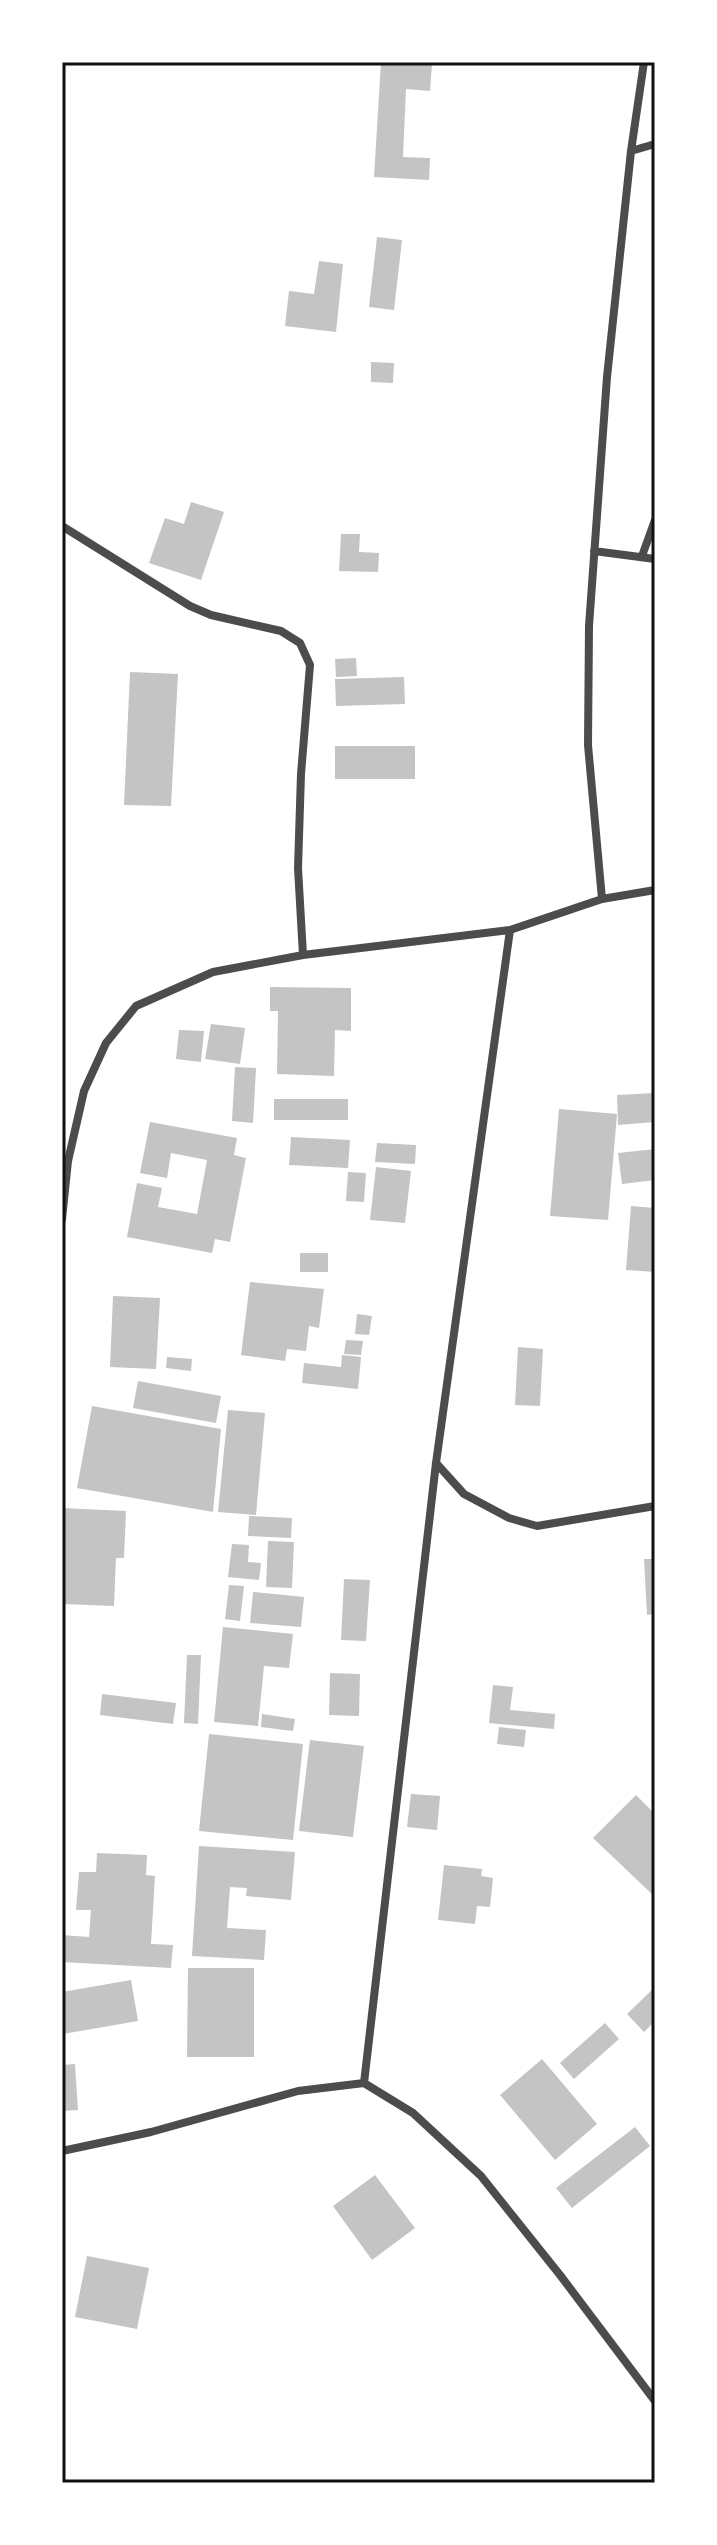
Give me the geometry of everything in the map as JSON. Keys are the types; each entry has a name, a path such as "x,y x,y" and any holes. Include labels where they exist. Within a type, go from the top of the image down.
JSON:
{"street":[{"path":"602,899 588,745 589,626 607,377 631,151 644,62"},
{"path":"631,151 655,144"},
{"path":"642,556 655,520"},
{"path":"62,526 190,606 211,615 281,631 300,643 310,665 301,774 298,868 303,955"},
{"path":"594,551 655,559"},
{"path":"62,1219 68,1161 84,1091 106,1043 136,1006 213,972 303,955 510,930 602,899 655,890"},
{"path":"364,2083 436,1463 510,930"},
{"path":"436,1463 464,1494 509,1518 537,1526 655,1506"},
{"path":"62,2151 151,2132 298,2091 364,2083 413,2113 481,2176 655,2401"}],"building":[{"path":"381,62 432,64 430,91 406,89 403,157 430,158 429,180 374,177"},
{"path":"377,237 402,240 394,310 369,307"},
{"path":"319,261 343,264 336,332 285,326 289,291 314,294"},
{"path":"371,362 394,363 393,383 371,382"},
{"path":"191,502 224,512 201,580 149,563 165,518 184,524"},
{"path":"341,534 360,534 359,552 379,553 378,572 339,571"},
{"path":"356,658 357,676 336,677 335,659"},
{"path":"130,672 178,674 171,806 124,805"},
{"path":"404,677 405,704 336,706 335,679"},
{"path":"335,746 415,746 415,779 335,779"},
{"path":"270,987 351,988 351,1031 335,1030 334,1076 277,1074 278,1011 270,1011"},
{"path":"211,1024 245,1028 240,1064 205,1059"},
{"path":"179,1030 204,1031 201,1062 176,1059"},
{"path":"235,1067 256,1068 253,1123 232,1121"},
{"path":"655,1093 655,1122 618,1125 617,1095"},
{"path":"274,1099 348,1099 348,1120 274,1120"},
{"path":"559,1109 617,1114 608,1220 550,1216"},
{"path":"150,1122 237,1138 234,1155 246,1158 230,1242 215,1239 212,1253 127,1237 137,1183 162,1188 158,1207 197,1214 207,1160 171,1153 167,1178 140,1173"},
{"path":"291,1137 350,1140 348,1168 289,1165"},
{"path":"377,1143 416,1145 415,1164 375,1162"},
{"path":"655,1149 655,1180 622,1184 618,1153"},
{"path":"376,1167 411,1171 405,1223 370,1220"},
{"path":"348,1172 366,1173 364,1202 346,1201"},
{"path":"631,1206 655,1208 655,1272 626,1270"},
{"path":"300,1253 328,1253 328,1272 300,1272"},
{"path":"250,1282 324,1289 319,1328 309,1326 306,1351 287,1349 285,1361 241,1355"},
{"path":"113,1296 160,1298 156,1369 110,1367"},
{"path":"357,1314 372,1316 369,1335 355,1334"},
{"path":"346,1340 363,1341 361,1355 344,1354"},
{"path":"518,1347 543,1349 540,1406 515,1405"},
{"path":"342,1355 361,1357 358,1389 302,1383 304,1363 341,1367"},
{"path":"167,1357 192,1359 191,1371 166,1368"},
{"path":"138,1381 221,1396 216,1423 133,1408"},
{"path":"92,1406 221,1429 213,1512 77,1488"},
{"path":"228,1410 265,1413 256,1515 218,1512"},
{"path":"62,1508 126,1511 124,1558 116,1558 114,1606 62,1604"},
{"path":"249,1516 292,1518 291,1538 248,1536"},
{"path":"268,1541 294,1542 292,1588 266,1587"},
{"path":"232,1544 249,1545 248,1562 261,1563 259,1580 228,1577"},
{"path":"644,1559 655,1559 655,1614 647,1615"},
{"path":"344,1579 370,1580 366,1641 341,1640"},
{"path":"229,1585 244,1586 240,1621 225,1619"},
{"path":"253,1592 304,1597 301,1627 250,1623"},
{"path":"223,1627 293,1634 289,1668 264,1666 258,1726 214,1722"},
{"path":"187,1655 201,1655 198,1724 184,1723"},
{"path":"330,1673 360,1674 359,1716 329,1715"},
{"path":"493,1685 513,1687 510,1710 555,1714 554,1729 489,1723"},
{"path":"102,1694 176,1703 173,1724 100,1715"},
{"path":"262,1714 295,1719 293,1731 261,1727"},
{"path":"499,1727 526,1730 524,1747 497,1744"},
{"path":"209,1734 303,1744 293,1840 199,1831"},
{"path":"310,1740 364,1746 353,1837 299,1831"},
{"path":"411,1794 440,1796 437,1830 407,1827"},
{"path":"636,1795 655,1814 655,1897 593,1838"},
{"path":"199,1846 295,1852 291,1900 246,1896 247,1888 230,1887 227,1928 266,1930 264,1960 192,1956"},
{"path":"97,1853 147,1855 146,1875 155,1876 151,1944 173,1945 171,1968 62,1962 62,1935 89,1937 91,1910 76,1910 79,1872 96,1872"},
{"path":"444,1865 482,1869 481,1876 493,1878 490,1907 477,1906 475,1924 438,1920"},
{"path":"188,1968 254,1968 254,2057 187,2057"},
{"path":"131,1980 138,2021 63,2034 62,1992"},
{"path":"655,1987 655,2021 644,2032 627,2014"},
{"path":"605,2023 619,2039 574,2079 560,2063"},
{"path":"542,2059 597,2124 555,2160 500,2095"},
{"path":"75,2064 78,2110 62,2111 62,2065"},
{"path":"635,2127 650,2146 572,2208 556,2188"},
{"path":"375,2175 415,2228 372,2260 333,2206"},
{"path":"87,2256 149,2268 137,2329 75,2317"}]}
